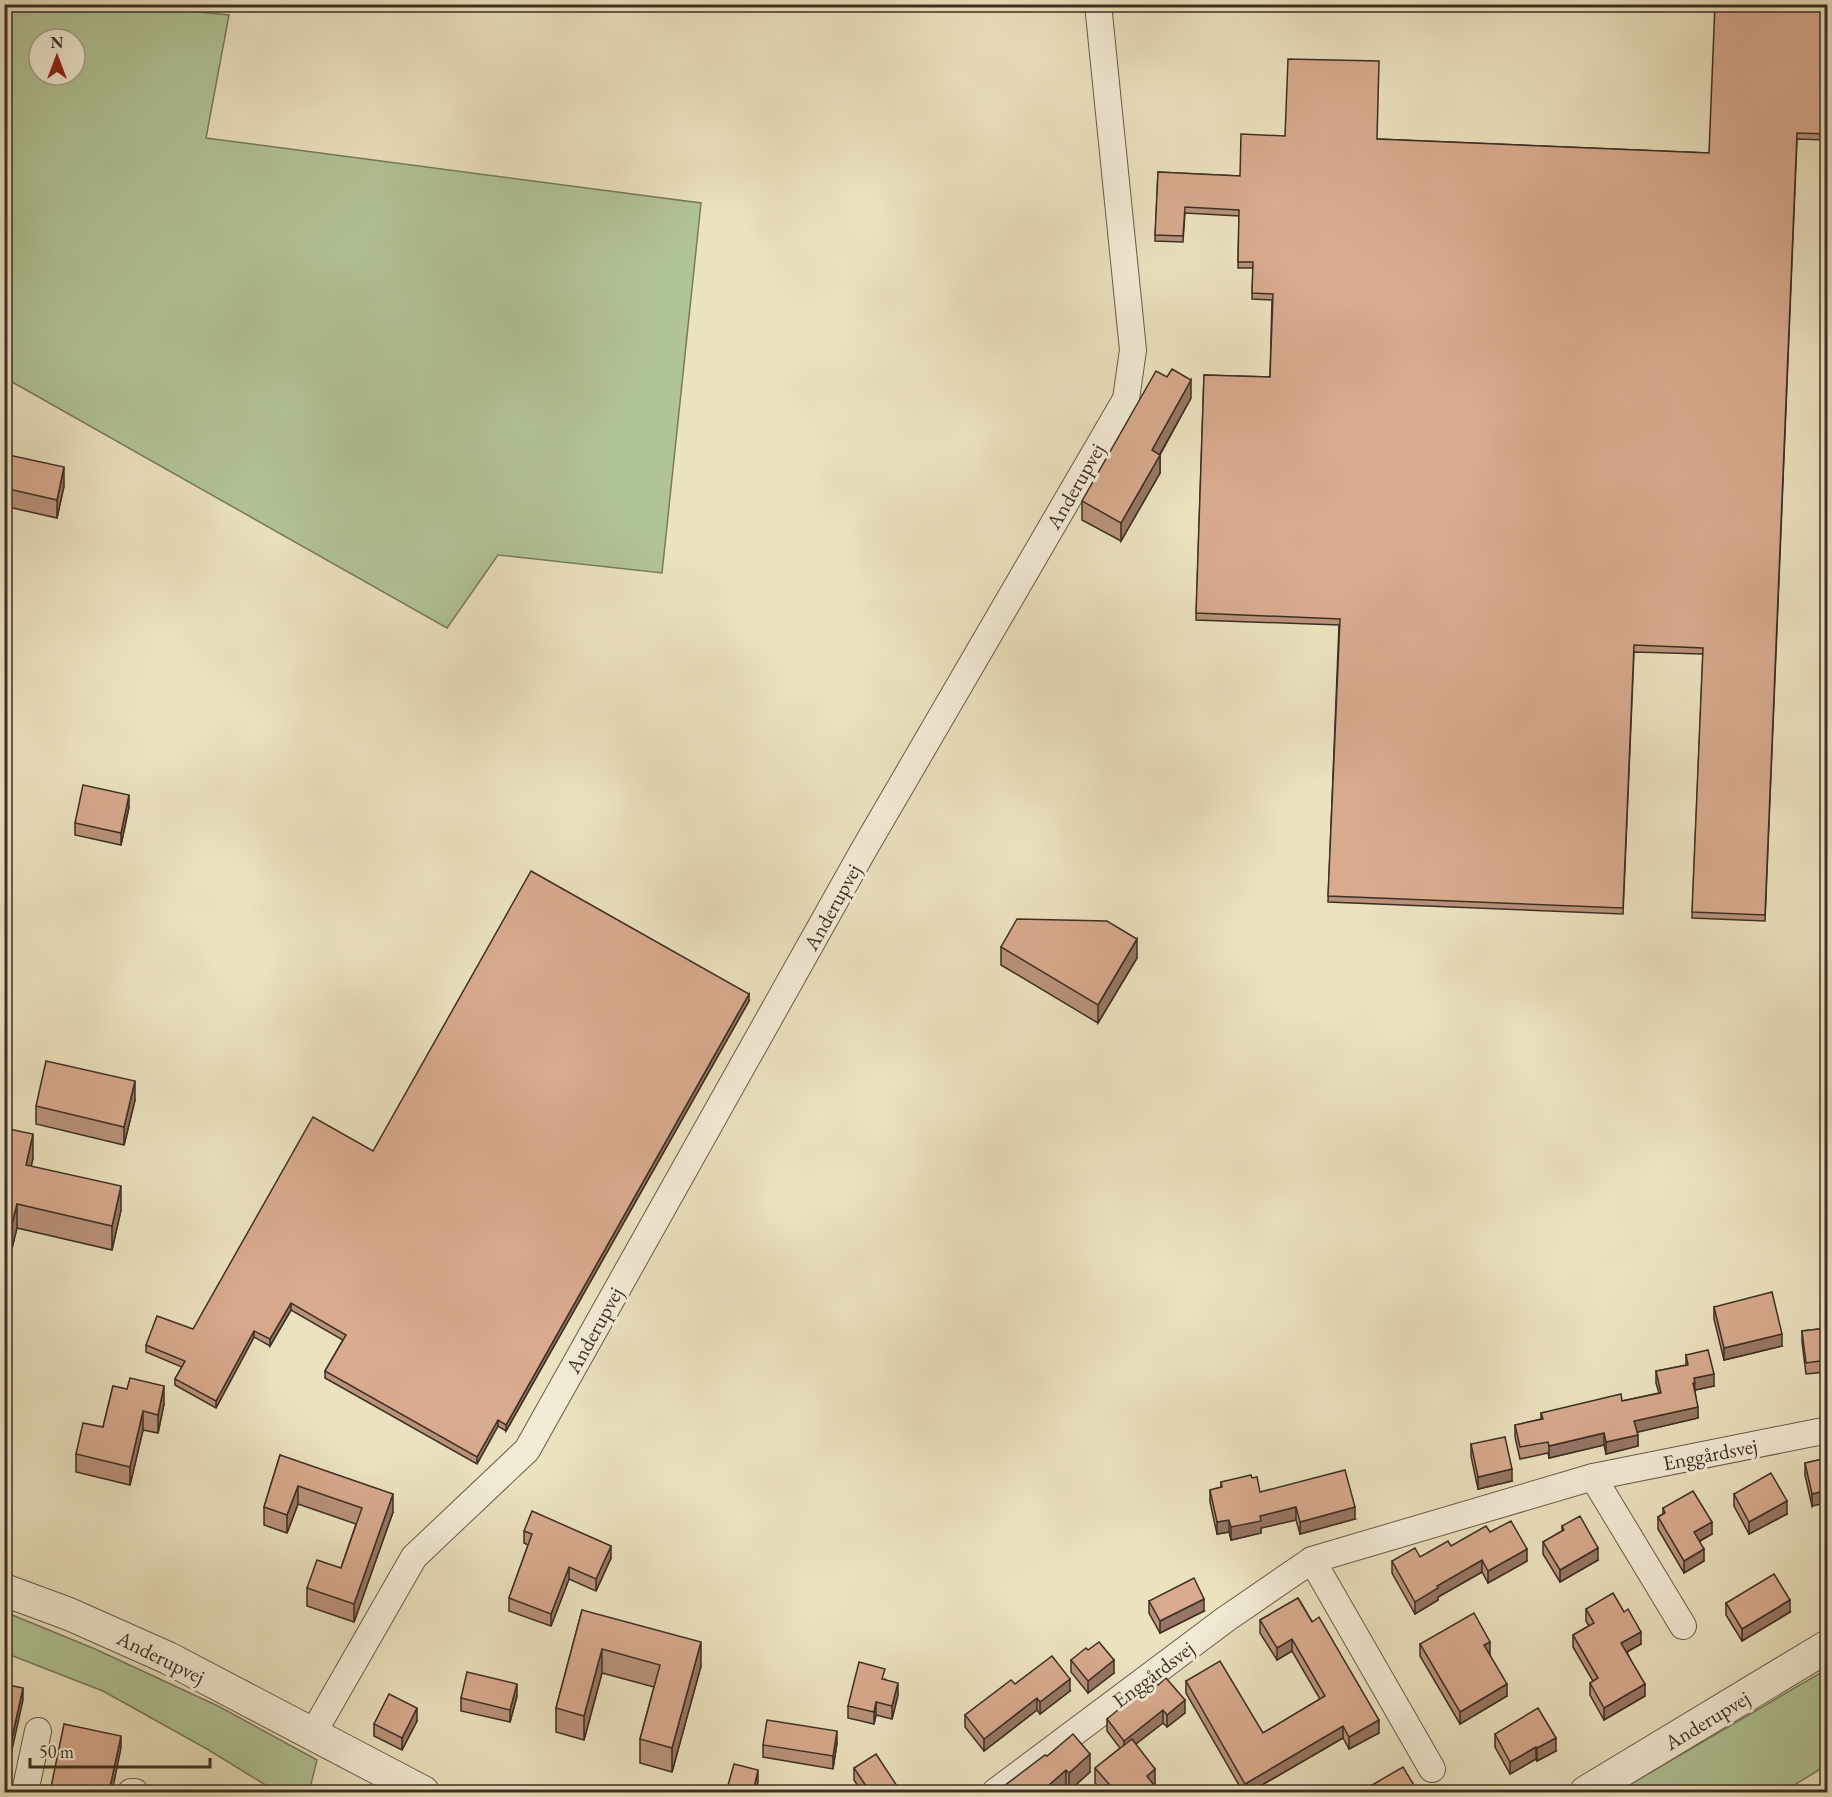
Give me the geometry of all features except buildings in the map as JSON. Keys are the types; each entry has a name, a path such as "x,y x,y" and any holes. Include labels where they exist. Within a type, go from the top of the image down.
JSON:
{"street":[{"name":"Anderupvej","path":"312,1734 414,1557 527,1450 863,851 1126,399 1133,350 1098,4"},
{"name":"Enggårdsvej","path":"995,1792 1226,1619 1312,1560 1593,1477 1827,1430"},
{"path":"1593,1477 1683,1626"},
{"path":"1312,1560 1432,1769"},
{"name":"Anderupvej","path":"4,1590 69,1614 168,1658 423,1792"},
{"name":"Anderupvej","path":"1586,1792 1827,1646"},
{"path":"25,1792 38,1731"}],"green space":[{"path":"5,5 131,5 229,15 206,138 701,203 662,573 498,555 447,628 5,378"},
{"path":"5,1612 95,1649 218,1706 317,1760 309,1792 277,1792 207,1749 103,1691 5,1653"},
{"path":"1827,1669 1827,1765 1783,1792 1617,1792"}]}
